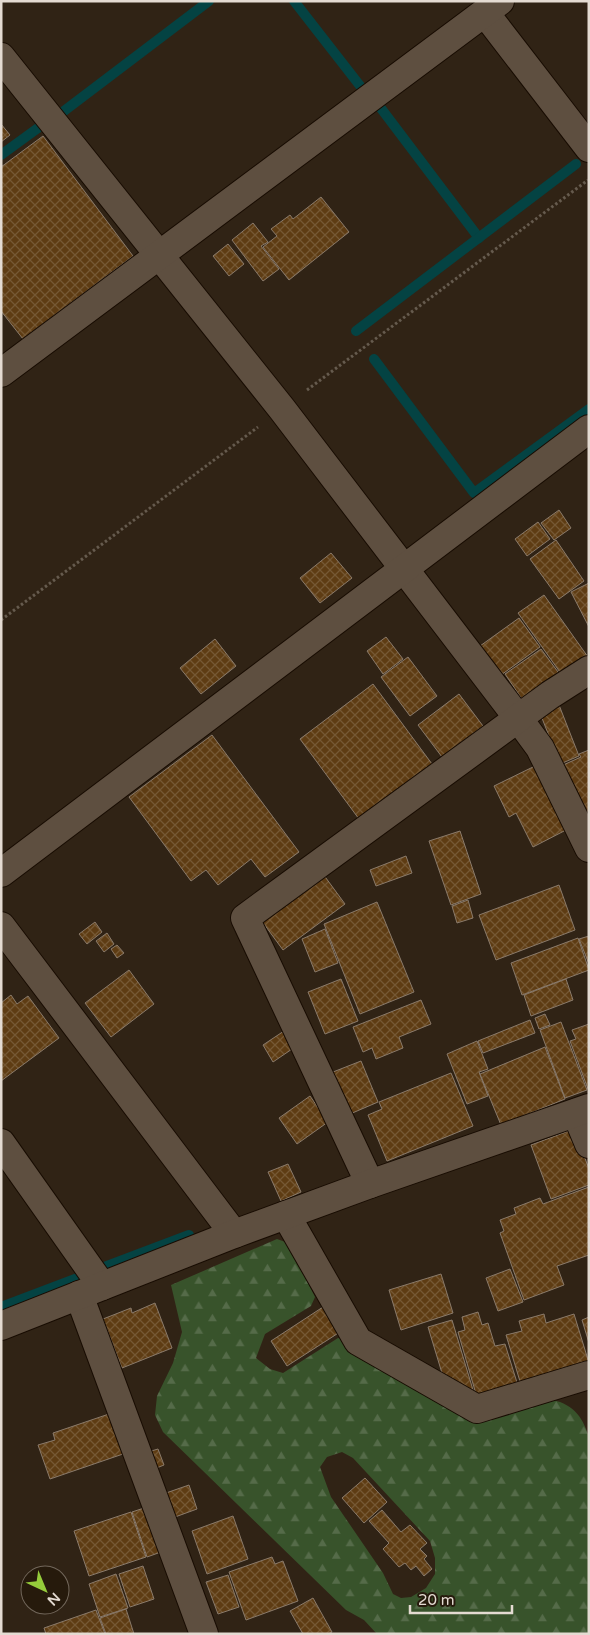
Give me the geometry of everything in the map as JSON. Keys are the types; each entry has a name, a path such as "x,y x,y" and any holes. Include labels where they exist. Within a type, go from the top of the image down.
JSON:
{"street":[{"path":"1,373 493,7 589,148"},
{"path":"1,57 282,409 518,718 540,748 589,848"},
{"path":"1,873 589,429"},
{"path":"370,1184 245,918 518,718 589,670"},
{"path":"1,926 234,1234"},
{"path":"1,1326 234,1234 370,1184 582,1111 589,1144"},
{"path":"1,1143 90,1291 204,1634"},
{"path":"286,1215 358,1341 477,1409 589,1375"}],"green space":[{"path":"277,1239 288,1243 315,1297 311,1306 265,1334 256,1358 270,1369 283,1373 338,1338 344,1339 352,1351 367,1362 459,1413 548,1399 564,1404 575,1411 583,1422 589,1437 589,1634 377,1634 364,1620 346,1610 163,1432 155,1415 157,1396 173,1363 182,1332 171,1285","holes":["342,1452 353,1458 430,1541 435,1558 435,1574 426,1588 411,1597 401,1598 393,1594 383,1573 331,1497 320,1467 327,1457"]}],"building":[{"path":"1,124 10,135 1,142"},
{"path":"43,136 133,256 23,339 1,311 1,167"},
{"path":"321,197 349,232 289,280 263,247 277,236 271,229 290,215 293,219"},
{"path":"253,223 268,242 261,246 279,269 263,281 232,240"},
{"path":"228,244 244,264 229,276 213,256"},
{"path":"559,510 571,528 554,540 541,523"},
{"path":"538,522 550,539 527,556 515,539"},
{"path":"556,540 584,581 559,599 530,559"},
{"path":"331,553 352,578 320,603 300,578"},
{"path":"589,583 589,627 571,592"},
{"path":"544,595 588,657 562,675 518,613"},
{"path":"519,618 540,647 501,675 480,646"},
{"path":"386,637 403,659 383,674 367,651"},
{"path":"215,639 236,666 201,694 180,668"},
{"path":"541,649 561,676 524,702 505,674"},
{"path":"408,657 437,696 410,716 381,677"},
{"path":"373,684 432,764 359,819 300,739"},
{"path":"459,694 483,726 442,757 418,725"},
{"path":"559,705 579,756 560,764 540,713"},
{"path":"212,735 299,852 265,877 251,859 218,885 206,870 191,881 129,797"},
{"path":"589,750 589,813 580,816 561,766 581,757 579,754"},
{"path":"535,766 566,830 533,847 516,813 509,817 494,786"},
{"path":"460,831 481,894 451,905 429,841"},
{"path":"406,856 412,873 376,886 370,870"},
{"path":"323,874 345,904 283,950 261,920"},
{"path":"559,885 575,930 496,960 479,915"},
{"path":"468,900 473,918 457,923 452,906"},
{"path":"377,902 414,992 360,1014 324,924"},
{"path":"95,922 102,932 87,944 79,934"},
{"path":"325,929 338,963 315,972 302,939"},
{"path":"107,933 114,944 104,952 96,941"},
{"path":"589,936 589,964 579,939"},
{"path":"578,938 589,970 522,995 511,963"},
{"path":"117,945 124,953 117,958 111,949"},
{"path":"129,970 154,1004 111,1037 85,1003"},
{"path":"341,979 358,1021 325,1034 308,992"},
{"path":"566,979 573,1000 531,1016 524,995"},
{"path":"11,995 17,1004 28,996 59,1038 1,1081 1,1003"},
{"path":"421,1000 431,1024 399,1037 403,1048 376,1059 372,1048 363,1052 353,1027"},
{"path":"545,1014 550,1025 539,1029 535,1018"},
{"path":"530,1020 535,1033 483,1053 478,1041"},
{"path":"561,1022 587,1090 565,1098 540,1030"},
{"path":"589,1024 588,1089 570,1041 576,1039 572,1030"},
{"path":"284,1031 295,1047 273,1062 263,1045"},
{"path":"477,1041 488,1069 479,1072 488,1096 467,1104 447,1054"},
{"path":"545,1047 565,1099 501,1125 480,1074"},
{"path":"361,1061 378,1102 350,1114 333,1072"},
{"path":"451,1073 473,1126 387,1161 368,1115 382,1109 379,1102"},
{"path":"310,1096 328,1122 297,1144 279,1118"},
{"path":"574,1129 589,1169 589,1185 551,1199 531,1145"},
{"path":"288,1164 301,1192 281,1201 268,1172"},
{"path":"589,1187 589,1255 557,1266 564,1285 524,1300 500,1233 504,1231 500,1220 516,1214 514,1208 540,1198 543,1204"},
{"path":"510,1269 523,1302 498,1311 486,1278"},
{"path":"441,1274 453,1313 401,1330 389,1290"},
{"path":"155,1303 172,1348 122,1368 103,1319 131,1308 132,1313"},
{"path":"323,1307 340,1332 287,1366 271,1341"},
{"path":"478,1312 482,1325 488,1323 495,1346 505,1344 519,1389 478,1401 458,1332 465,1330 462,1317"},
{"path":"544,1314 546,1323 574,1314 589,1363 522,1388 506,1335 522,1331 519,1321"},
{"path":"589,1317 589,1343 582,1320"},
{"path":"452,1320 473,1390 463,1393 445,1383 428,1327"},
{"path":"109,1414 123,1454 50,1479 38,1445 55,1440 53,1433"},
{"path":"158,1449 164,1465 154,1469 148,1452"},
{"path":"365,1478 387,1502 364,1523 342,1498"},
{"path":"189,1485 197,1509 175,1517 166,1493"},
{"path":"147,1507 161,1552 147,1557 132,1512"},
{"path":"382,1510 401,1532 410,1525 427,1543 420,1549 427,1556 424,1559 432,1569 424,1576 416,1566 411,1570 405,1563 399,1567 383,1549 389,1543 369,1521"},
{"path":"131,1512 146,1557 89,1576 74,1531"},
{"path":"233,1516 248,1559 207,1574 192,1531"},
{"path":"272,1557 275,1564 283,1561 298,1601 246,1620 229,1572"},
{"path":"143,1566 154,1599 130,1607 119,1574"},
{"path":"116,1574 128,1608 100,1617 89,1584"},
{"path":"228,1575 239,1607 218,1614 206,1582"},
{"path":"313,1598 332,1632 328,1634 303,1634 290,1611"},
{"path":"126,1609 134,1634 106,1634 100,1618"},
{"path":"96,1610 105,1634 46,1634 44,1628"}],"waterway":[{"path":"64,111 209,1"},
{"path":"294,1 361,87"},
{"path":"380,107 479,238"},
{"path":"1,155 38,128"},
{"path":"356,331 576,164"},
{"path":"374,359 474,493 589,409"},
{"path":"99,1269 189,1235"},
{"path":"1,1307 83,1276"}]}
